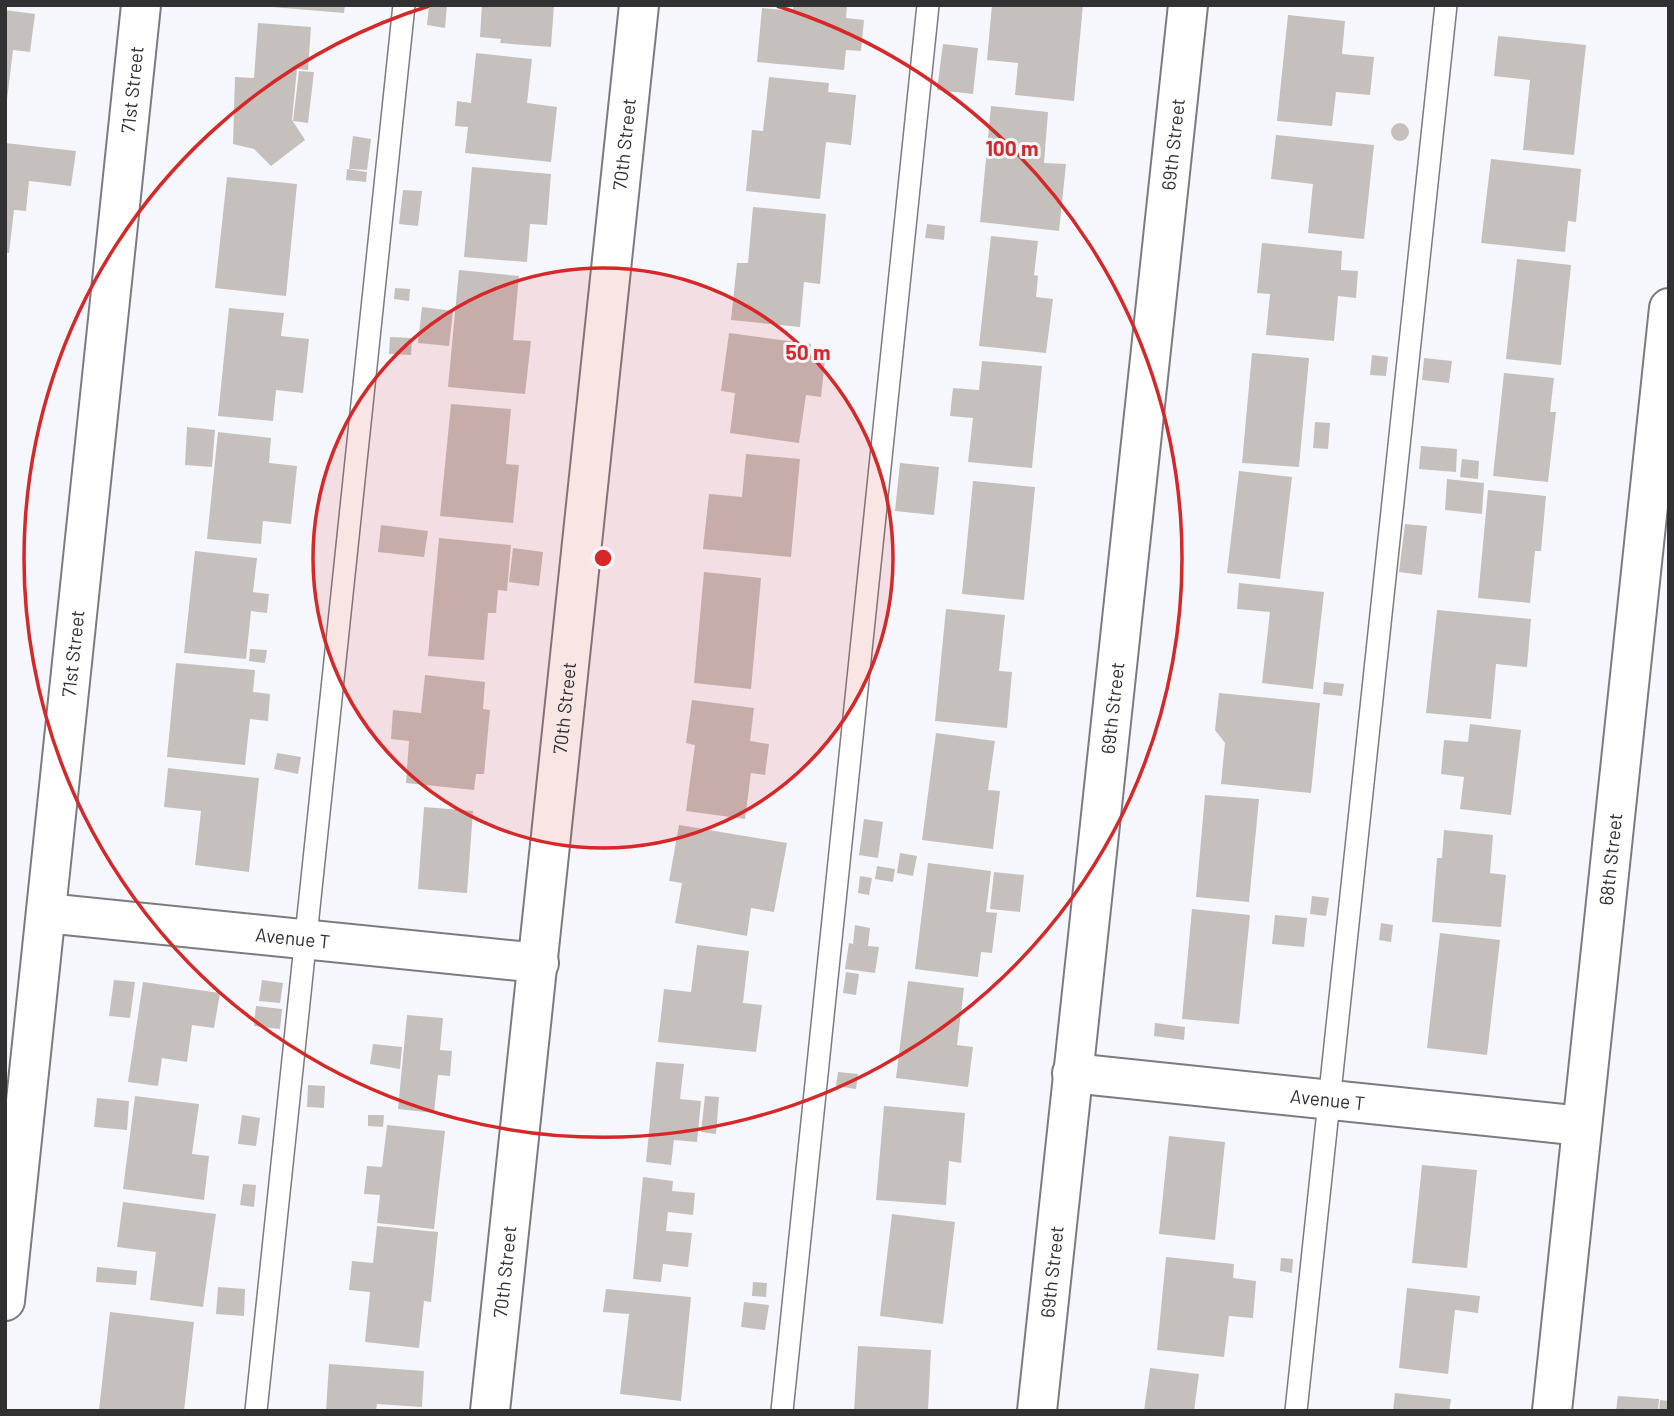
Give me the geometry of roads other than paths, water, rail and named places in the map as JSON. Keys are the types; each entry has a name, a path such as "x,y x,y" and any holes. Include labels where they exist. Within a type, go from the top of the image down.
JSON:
{"street":[{"name":"71st Street","path":"5,1301 141,5"},
{"name":"70th Street","path":"490,1411 639,5"},
{"name":"69th Street","path":"1037,1411 1188,5"},
{"name":"68th Street","path":"1552,1411 1582,1126 1657,544 1669,308"},
{"name":"Avenue T","path":"46,914 539,962"},
{"name":"Avenue T","path":"1072,1073 1582,1126"}],"lane":[{"path":"256,1411 404,5"},
{"path":"782,1411 928,5"},
{"path":"1296,1411 1446,5"}]}
